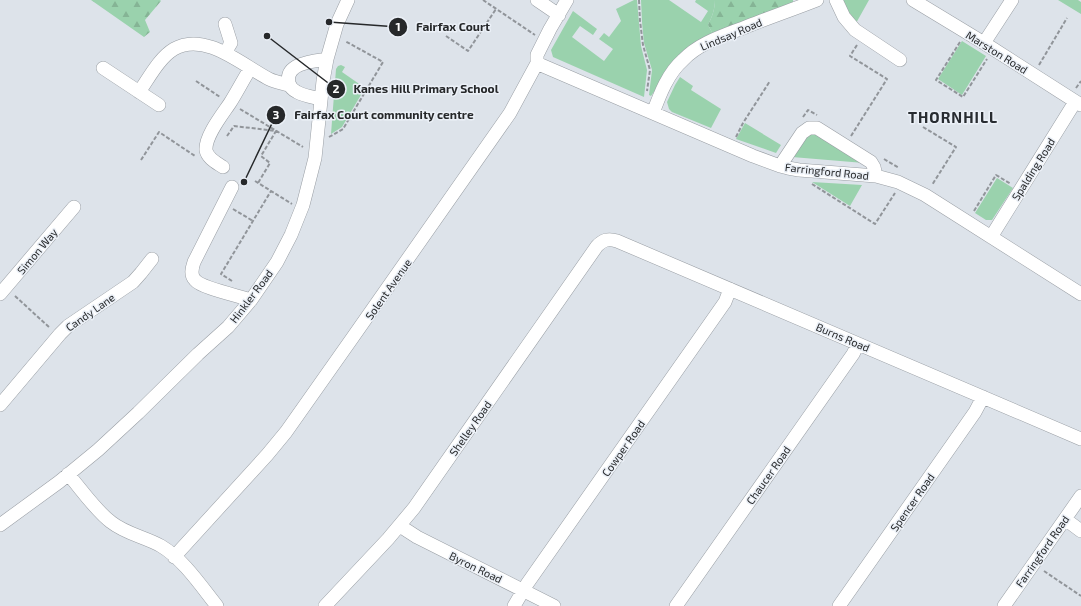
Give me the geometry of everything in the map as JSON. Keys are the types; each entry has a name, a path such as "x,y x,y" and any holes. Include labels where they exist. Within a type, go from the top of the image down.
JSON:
{"street":[{"name":"Hinkler Road","path":"0,525 40,497 98,450 228,327 251,300 278,262 292,235 303,205 315,158 327,59 336,24 348,0"},
{"path":"536,0 559,15"},
{"name":"Solent Avenue","path":"174,556 267,456 360,329 510,113 538,63 537,55 544,41 568,0"},
{"name":"Lindsay Road","path":"652,113 671,74 682,60 694,50 728,34 817,0"},
{"path":"836,0 847,22 855,30 900,60"},
{"name":"Marston Road","path":"913,0 989,46 1078,103"},
{"path":"989,46 1012,0"},
{"path":"225,24 231,43 225,53"},
{"path":"139,92 162,59 173,49 184,45 193,44 212,46 270,80 289,85 295,91 321,99"},
{"path":"289,85 288,78 291,71 297,66 305,62 327,59"},
{"name":"Farringford Road","path":"538,63 753,156 780,166 799,170 876,176 901,183 925,195 1081,294"},
{"path":"103,68 159,105"},
{"path":"223,167 209,157 206,150 208,139 211,132 233,104 250,68"},
{"name":"Spalding Road","path":"991,237 1020,190 1078,103"},
{"path":"780,166 802,133 809,128 817,128 871,162 876,176"},
{"path":"232,187 194,262 192,275 196,282 207,287 251,300"},
{"name":"Simon Way","path":"3,291 74,207"},
{"name":"Burns Road","path":"604,240 609,239 617,241 1081,440"},
{"name":"Shelley Road","path":"325,606 400,526 440,472 593,251 604,240"},
{"name":"Candy Lane","path":"0,405 68,326 133,282 142,273 152,259"},
{"name":"Cowper Road","path":"514,606 725,302 730,289"},
{"name":"Chaucer Road","path":"676,606 853,354 858,344"},
{"name":"Spencer Road","path":"839,606 975,412 983,397"},
{"path":"68,474 101,513 113,524 127,532 158,545 174,556 217,606"},
{"name":"Farringford Road","path":"1004,606 1081,496"},
{"path":"1065,520 1081,531"},
{"name":"Byron Road","path":"400,526 417,537 554,606"}],"path":[{"path":"483,0 544,41"},
{"path":"639,0 643,45 650,70 647,97 652,113"},
{"path":"446,36 468,51 496,9"},
{"path":"1033,74 1067,18"},
{"path":"966,32 936,80 962,97 989,46"},
{"path":"318,135 330,137 343,129 383,62 333,35"},
{"path":"850,137 887,79 850,56 862,36"},
{"path":"196,81 304,148"},
{"path":"731,146 743,123 770,82"},
{"path":"227,136 234,126 276,131"},
{"path":"924,127 956,147 925,195"},
{"path":"258,183 270,163 261,156 276,131"},
{"path":"141,160 158,132 195,156"},
{"path":"799,170 804,179 875,224 901,183"},
{"path":"967,222 996,175 1020,190"},
{"path":"255,181 291,204 303,205"},
{"path":"233,282 221,274 271,191"},
{"path":"224,203 252,221"},
{"path":"3,291 58,336"},
{"path":"1034,564 1081,596"}],"green space":[{"path":"91,0 161,1 145,20 150,32 144,37"},
{"path":"637,0 641,46 647,70 644,97 553,57 551,50 573,11 597,29 593,35 580,26 572,37 604,61 613,49 599,39 604,33 609,37 621,21 616,9"},
{"path":"641,0 669,0 701,22 708,11 695,2 696,0 715,0 713,13 708,25 713,34 658,86 651,96 649,95 652,70 644,43"},
{"path":"715,0 793,0 793,3 713,34 708,25 713,13"},
{"path":"841,0 869,0 855,25"},
{"path":"1058,0 1078,0 1081,2 1081,14"},
{"path":"962,41 986,56 962,95 938,79"},
{"path":"341,65 345,67 342,72 365,88 342,127 331,134 336,69"},
{"path":"680,77 693,86 691,90 721,109 711,128 672,112 669,109 667,102"},
{"path":"745,123 781,145 776,153 736,139"},
{"path":"814,133 864,163 792,157 801,143"},
{"path":"997,178 1013,188 992,220 986,220 975,213"},
{"path":"812,182 862,185 850,206"}],"place":[{"name":"Fairfax Court","path":"329,22"},
{"name":"Kanes Hill Primary School","path":"267,36"},
{"name":"Fairfax Court community centre","path":"244,182"}],"district":[{"name":"THORNHILL","path":"953,117"}]}
